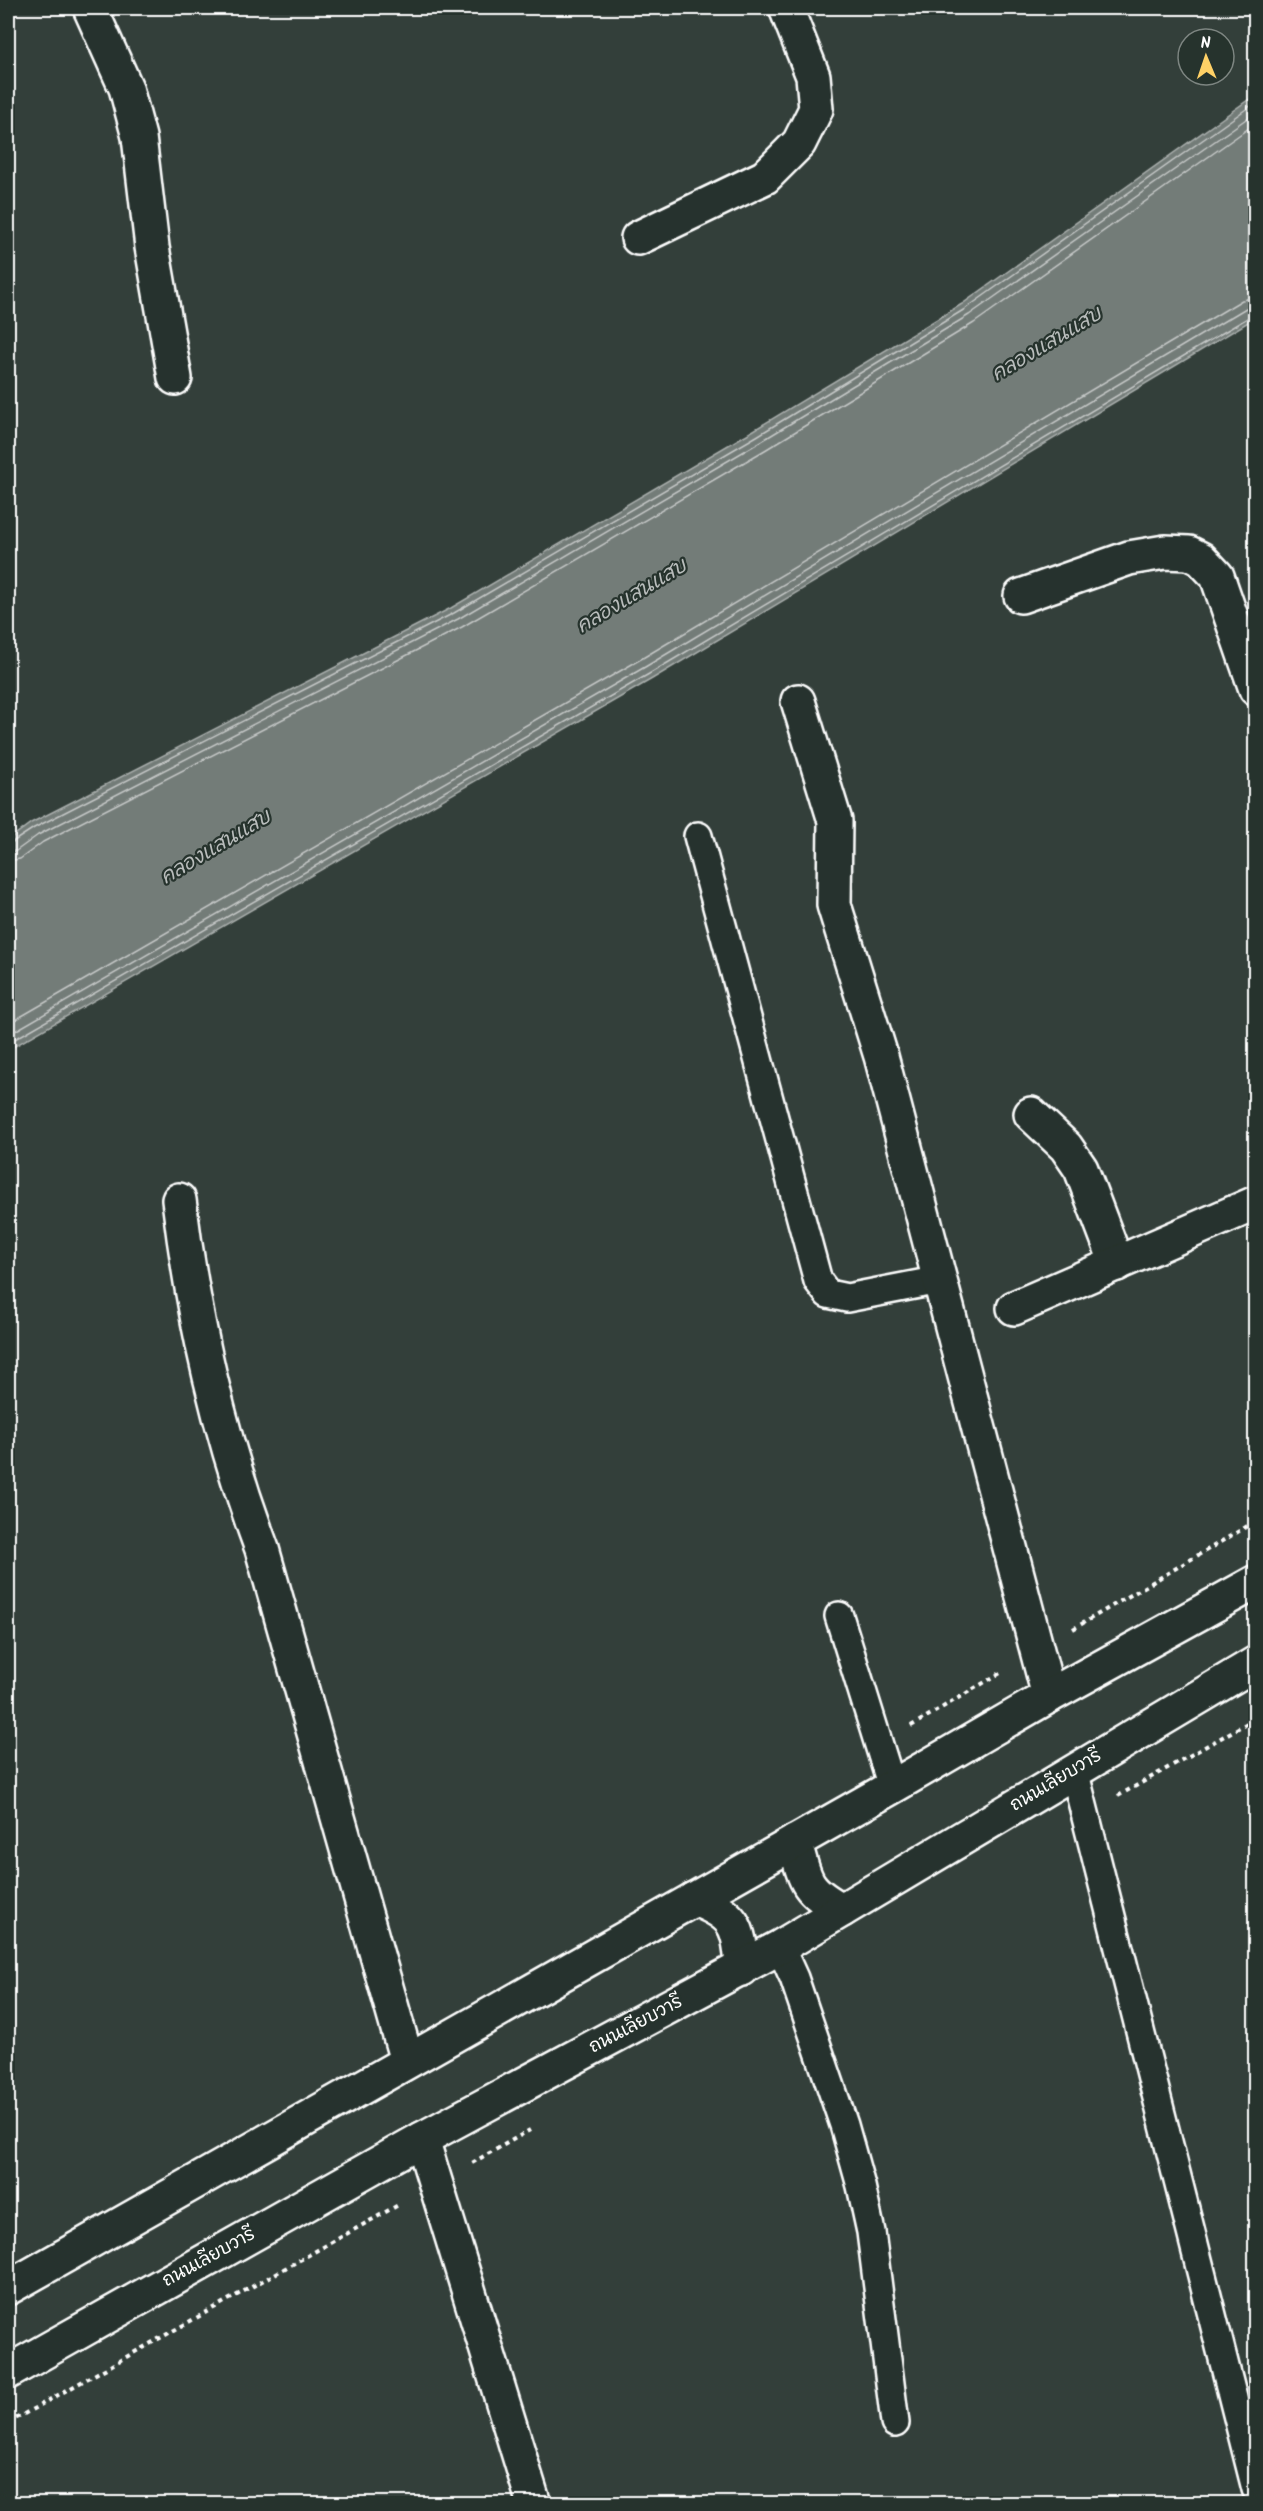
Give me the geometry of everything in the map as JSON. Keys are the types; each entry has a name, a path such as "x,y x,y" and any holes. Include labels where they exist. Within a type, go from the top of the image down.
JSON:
{"street":[{"path":"90,8 126,88 139,137 152,247 175,378"},
{"path":"638,238 765,177 799,143 816,109 813,76 786,8"},
{"path":"1021,596 1129,558 1165,552 1189,553 1201,559 1217,576 1256,689"},
{"path":"798,701 835,821 834,905 881,1056 1049,1696"},
{"path":"1031,1114 1066,1147 1081,1168 1117,1264"},
{"path":"179,1200 200,1341 236,1476 262,1549 407,2061"},
{"path":"1014,1308 1256,1203"},
{"path":"8,2288 1049,1696 1256,1582"},
{"name":"ถนนเลียบวารี","path":"8,2372 422,2139 780,1947 1256,1663"},
{"path":"795,1842 805,1881 820,1899 842,1910"},
{"path":"693,1899 720,1909 734,1925 741,1946 742,1968"},
{"path":"422,2139 534,2504"}],"lane":[{"path":"698,836 818,1281 828,1294 847,1298 940,1280"},
{"path":"839,1616 892,1787"},
{"path":"1074,1770 1256,2489"},
{"path":"780,1947 794,1978 844,2125 861,2186 871,2232 894,2423"}],"water":[{"name":"คลองแสนแสบ","path":"1255,95 1255,318 652,679 8,1050 8,840 31,823 451,608 754,430 962,304"}]}
